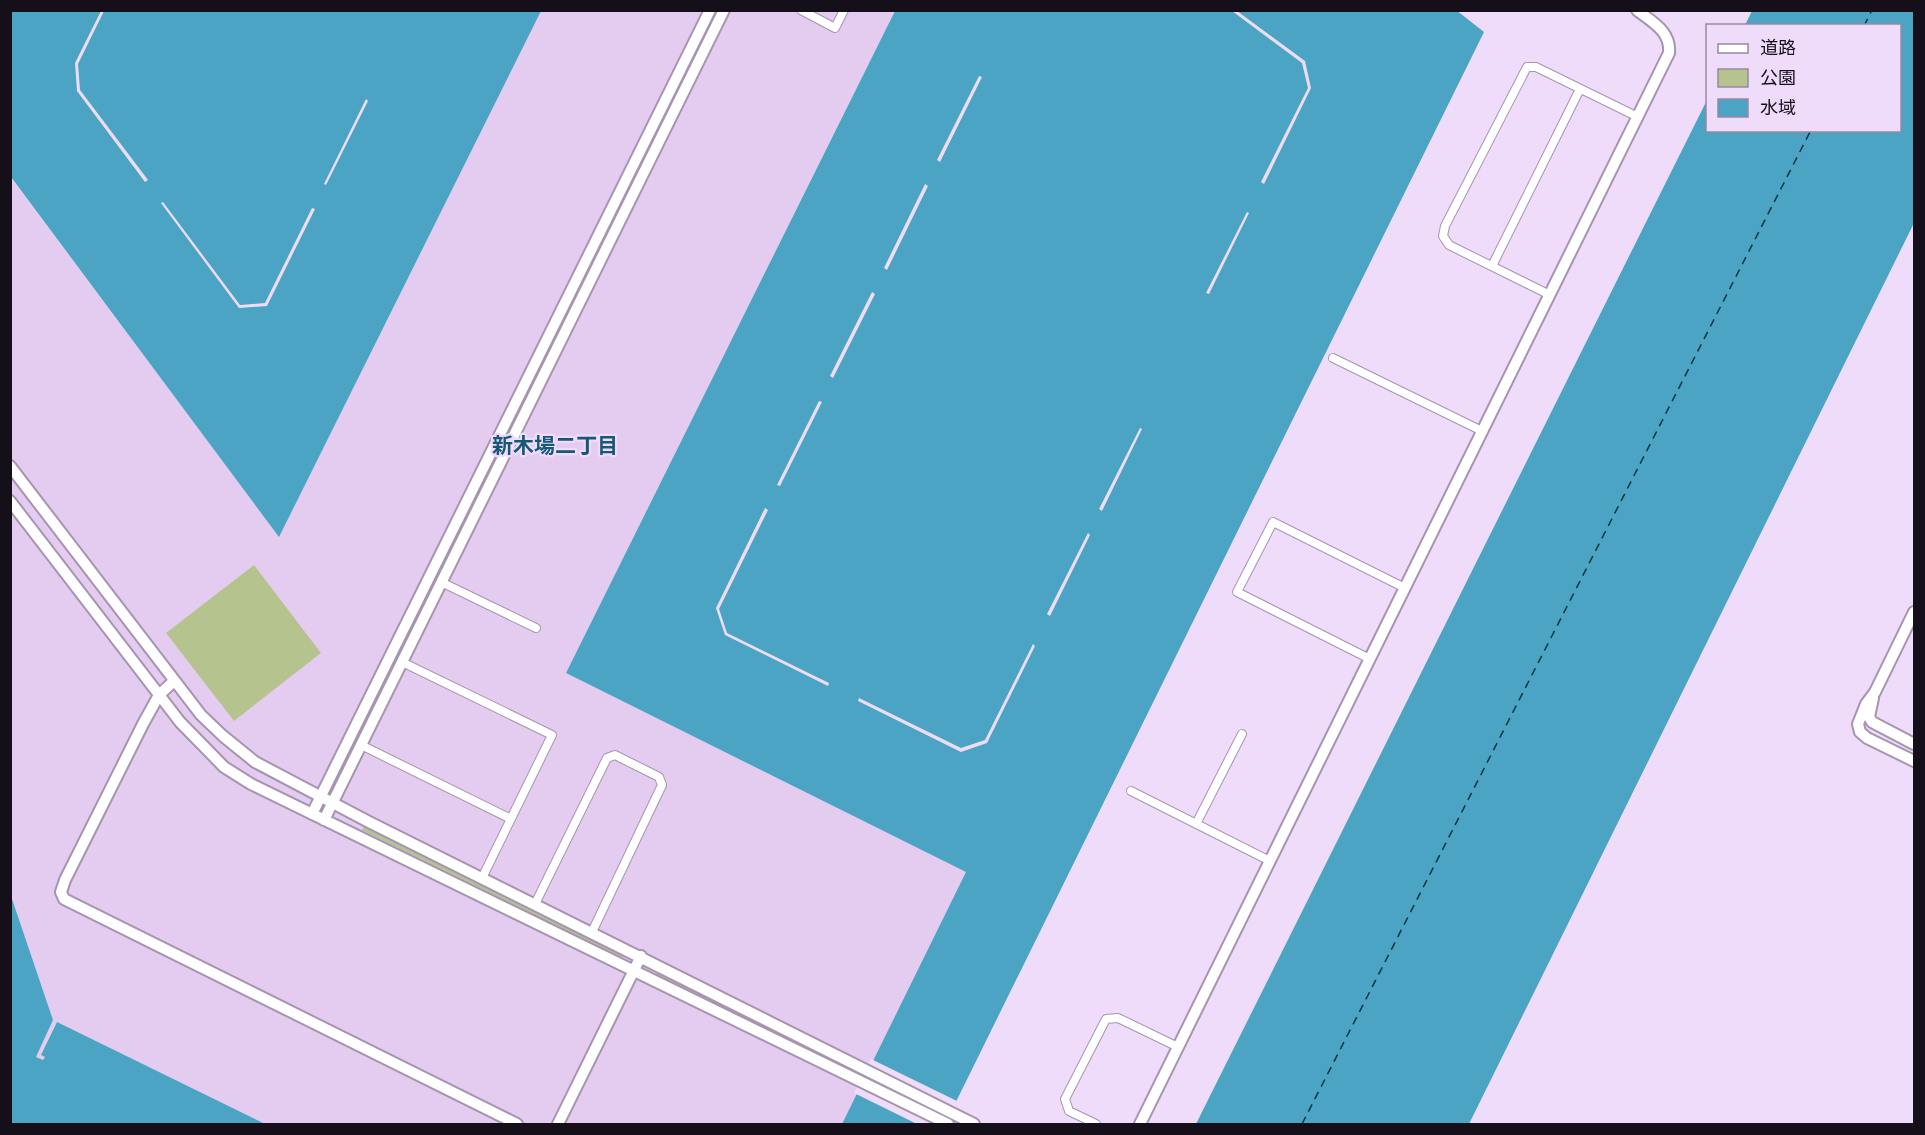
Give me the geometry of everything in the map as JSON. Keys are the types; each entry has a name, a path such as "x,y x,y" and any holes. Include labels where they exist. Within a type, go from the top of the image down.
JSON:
{"street":[{"path":"312,814 710,10"},
{"path":"324,820 724,10"},
{"path":"801,10 836,28 844,10"},
{"path":"1140,1125 1669,53 1670,46 1661,29 1637,10"},
{"path":"1550,295 1449,245 1444,240 1443,232 1522,72 1527,67 1536,67 1638,117"},
{"path":"1491,266 1580,89"},
{"path":"641,149 653,155"},
{"path":"1333,358 1482,431"},
{"path":"487,460 499,466"},
{"path":"10,466 174,681 212,726 255,762 332,803 974,1125"},
{"path":"10,501 180,722 224,767 251,784 633,972 842,1071 948,1125"},
{"path":"1370,659 1237,592 1273,522 1405,588"},
{"path":"441,582 536,628"},
{"path":"1914,612 1875,692 1860,715 1860,732 1867,738 1914,761"},
{"path":"402,662 552,735 482,878"},
{"path":"174,681 159,695 65,880 62,892 64,899 517,1125"},
{"path":"1875,692 1869,717 1872,722 1914,744"},
{"path":"1196,824 1242,734"},
{"path":"361,745 511,819"},
{"path":"535,904 607,758 618,756 659,777 662,785 592,932"},
{"path":"1131,791 1270,861"},
{"path":"558,1125 641,956"},
{"path":"1096,1125 1069,1111 1065,1099 1106,1019 1118,1018 1178,1047"}],"shaded area":[{"path":"541,11 895,11 566,673 967,872 842,1124 264,1124 42,1055 45,1057 43,1060 36,1057 53,1020 10,893 10,177 279,536"}],"green space":[{"path":"254,565 321,653 234,721 166,633"},
{"path":"364,827 623,955 622,958 362,830"},
{"path":"657,972 760,1023 758,1025 656,975"}],"water":[{"path":"1456,10 1484,32 945,1124 842,1124 966,872 566,673 895,11"},
{"path":"11,11 541,11 279,537 11,177"},
{"path":"1752,11 1914,11 1914,223 1469,1124 1196,1124 1706,102 1706,132 1901,132 1901,24 1746,24"},
{"path":"10,893 53,1020 36,1057 43,1060 45,1057 41,1055 57,1022 265,1124 11,1124"}],"pier":[{"path":"101,11 104,11 78,64 80,90 148,180 145,182 77,91 75,63"},
{"path":"1232,11 1237,11 1305,61 1311,88 1264,184 1261,182 1308,88 1302,63"},
{"path":"979,76 982,77 940,162 937,160"},
{"path":"366,99 368,101 326,185 324,184"},
{"path":"925,184 928,186 887,270 884,268"},
{"path":"163,202 240,305 265,303 312,208 315,209 267,306 239,308 161,203"},
{"path":"1247,212 1249,213 1209,294 1206,293"},
{"path":"872,292 875,294 833,378 830,376"},
{"path":"819,401 822,402 780,486 777,485"},
{"path":"1140,428 1142,429 1102,511 1099,509"},
{"path":"765,508 768,510 719,609 727,633 829,683 828,686 725,635 716,608"},
{"path":"1088,533 1090,535 1050,616 1047,614"},
{"path":"1033,644 1035,646 987,743 961,752 858,701 859,698 961,748 985,740"},
{"path":"871,1059 959,1102 948,1124 917,1124 854,1093"}],"ferry route":[{"path":"1865,24 1872,10"},
{"path":"1302,1124 1810,132"}],"district":[{"name":"新木場二丁目","path":"555,445"}]}
